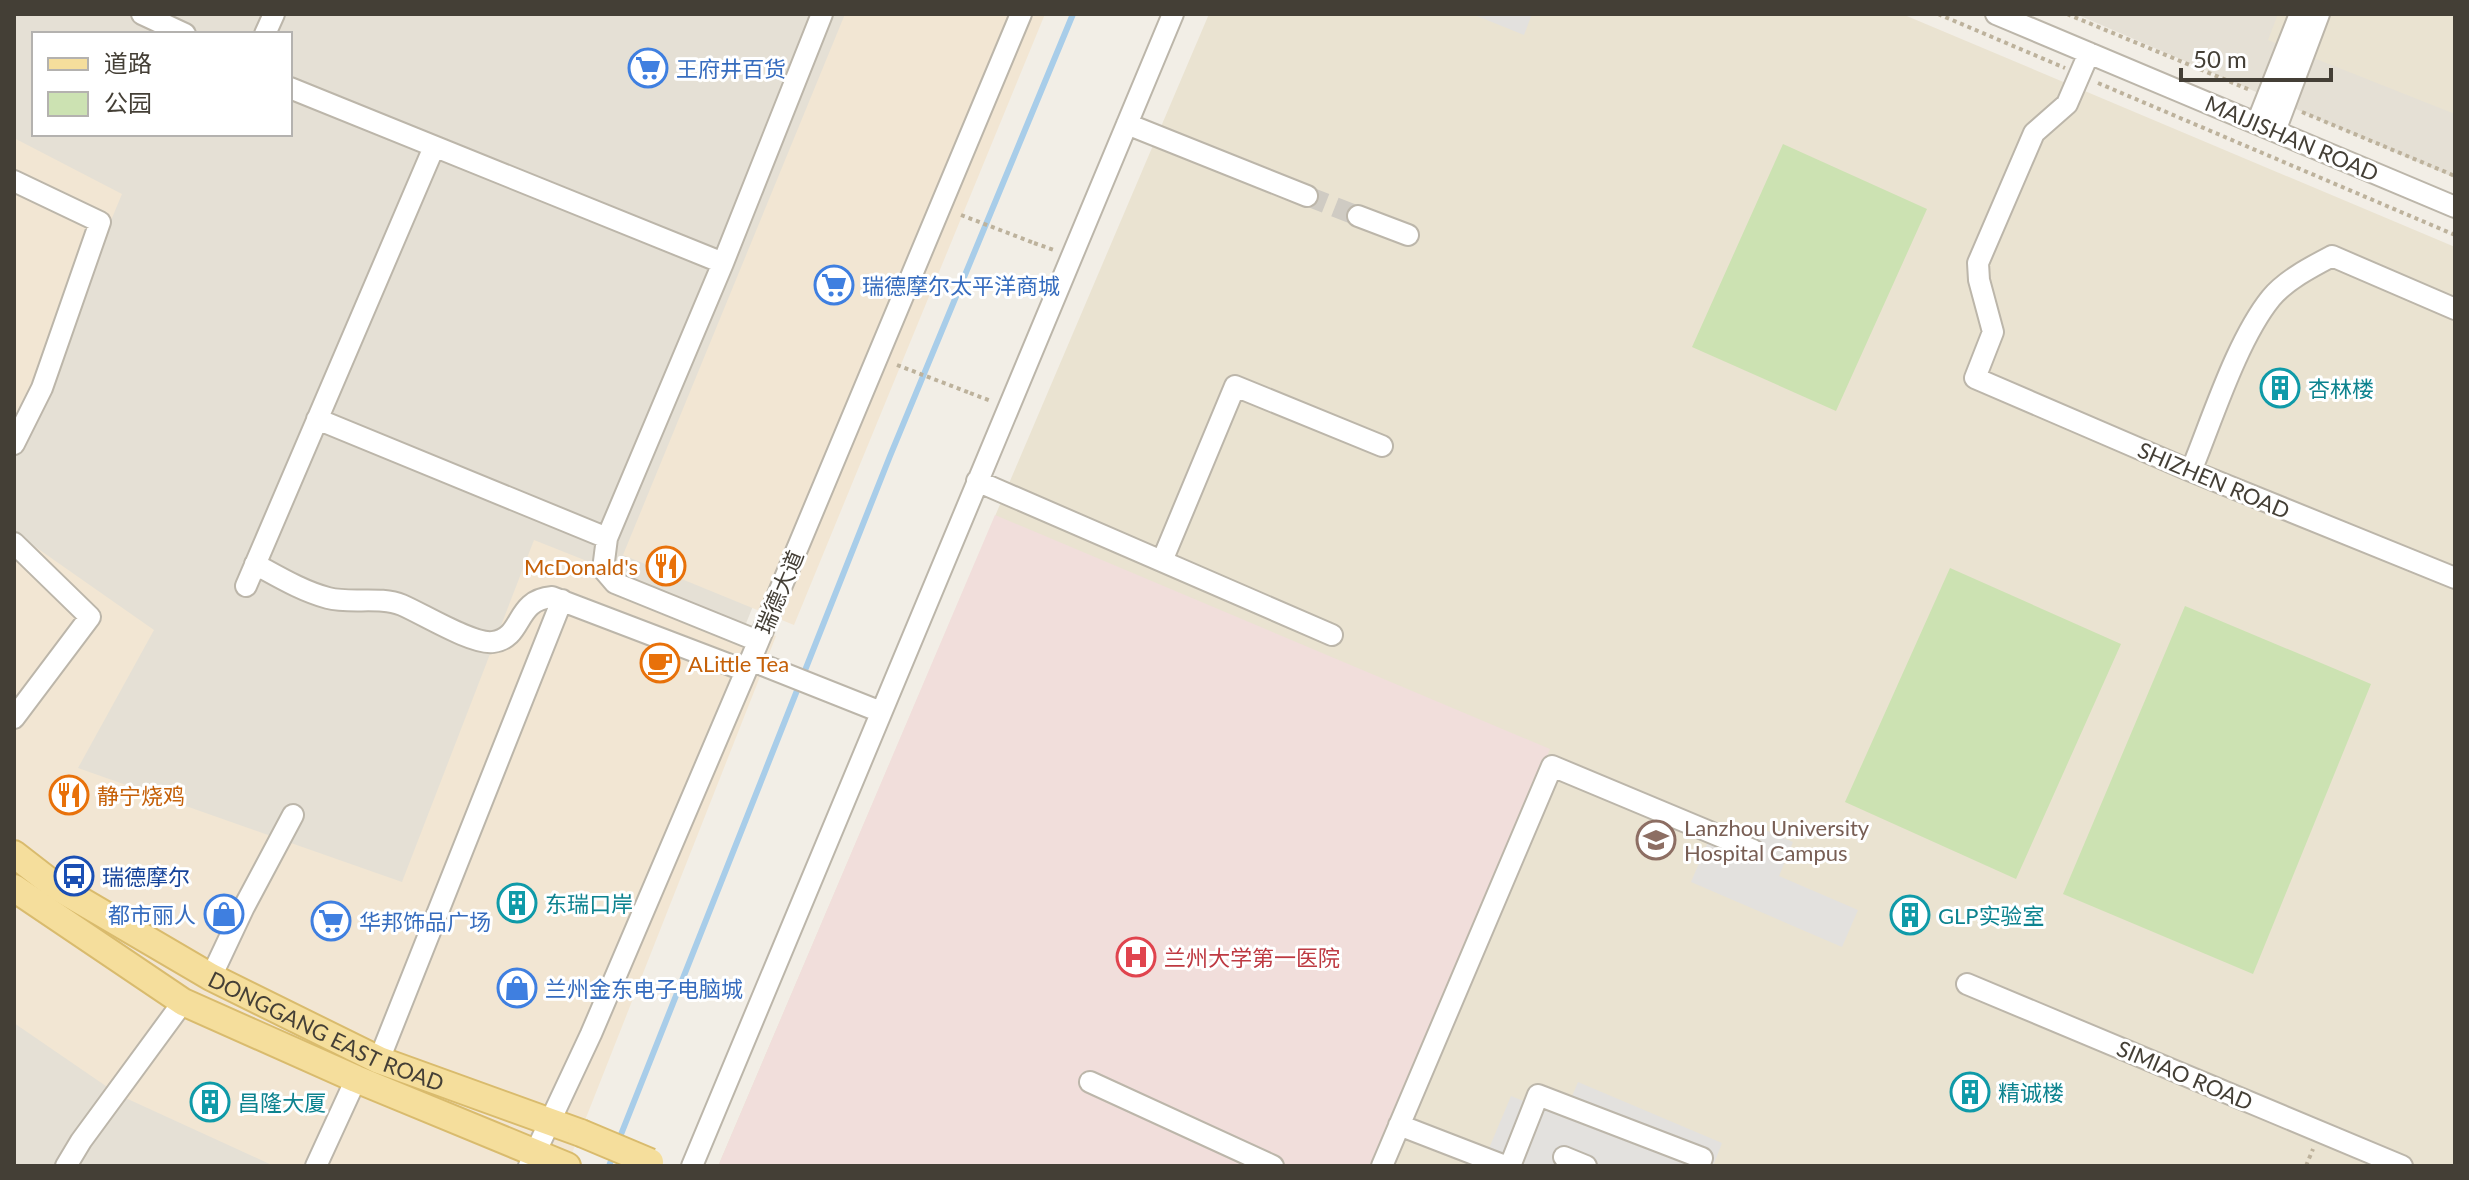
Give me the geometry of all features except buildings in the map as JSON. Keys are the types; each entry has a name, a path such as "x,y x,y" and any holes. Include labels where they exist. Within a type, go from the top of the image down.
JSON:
{"main road":[{"name":"DONGGANG EAST ROAD","path":"14,854 54,885 211,977 379,1060 551,1120 656,1164"},
{"name":"DONGGANG EAST ROAD","path":"14,888 183,1002 547,1162"}],"street":[{"path":"142,14 181,32"},
{"path":"822,14 723,263 607,538 603,569 615,583 752,658 881,712"},
{"name":"瑞德大道","path":"547,1162 551,1120 752,658 1021,14"},
{"path":"692,1166 1173,14"},
{"name":"MAIJISHAN ROAD","path":"1996,14 2455,207"},
{"path":"2266,127 2300,14"},
{"path":"2266,127 2319,14"},
{"path":"2080,75 2089,53"},
{"name":"SHIZHEN ROAD","path":"2080,75 2067,104 2034,133 1978,263 1979,280 1993,332 1975,378 2191,471 2455,578"},
{"path":"292,89 723,263"},
{"path":"1127,124 1307,196"},
{"path":"246,586 434,147"},
{"path":"14,181 100,222 42,388 14,444"},
{"path":"1358,216 1408,235"},
{"path":"2191,471 2247,337 2272,297 2308,268 2332,256 2455,309"},
{"path":"1162,561 1235,386 1382,446"},
{"path":"317,419 607,538"},
{"path":"977,481 1332,635"},
{"path":"14,543 90,617 14,718"},
{"path":"255,564 297,586 329,598 398,603 487,643 505,639 512,633 526,607 534,601 552,597 752,658"},
{"path":"379,1060 562,600"},
{"path":"1382,1166 1552,766 1753,850"},
{"path":"211,977 293,815"},
{"name":"SIMIAO ROAD","path":"1967,984 2402,1166"},
{"path":"66,1166 183,1002"},
{"path":"316,1166 356,1079"},
{"path":"1090,1082 1273,1166"},
{"path":"1399,1125 1508,1166 1538,1095 1702,1158 1699,1166"},
{"path":"1564,1157 1586,1166"}],"path":[{"path":"1938,14 2455,235"},
{"path":"961,215 1034,243"},
{"path":"897,365 970,393"}],"shaded area":[{"path":"14,14 993,14 565,1070 14,793"},
{"name":"瑞德摩尔太平洋商城","path":"845,14 1045,14 794,625 623,555"},
{"name":"Lanzhou University Hospital Campus","path":"1209,14 1902,14 2455,247 2455,1166 719,1164"},
{"path":"1472,14 1532,14 1524,35"},
{"path":"2076,14 2455,14 2455,178"},
{"path":"2278,14 2455,14 2455,114 2268,40"},
{"path":"14,138 122,194 14,453"},
{"name":"兰州大学第一医院","path":"995,515 1550,749 1379,1166 719,1164"},
{"path":"14,532 154,630 78,768 402,882 534,540 776,636 567,1166 274,1166 119,1095 14,1023"},
{"path":"1756,826 1793,842 1779,876 1858,910 1842,947 1691,882 1713,830 1747,845"},
{"path":"14,951 492,1166 14,1166"},
{"path":"1578,1082 1722,1143 1713,1166 1482,1165 1511,1096 1563,1117"}],"green space":[{"path":"1783,144 1927,209 1836,411 1692,347"},
{"path":"1950,568 2121,644 2016,879 1845,802"},
{"path":"2185,606 2371,684 2253,974 2063,894"}],"waterway":[{"path":"618,1142 890,456 1073,14"},
{"path":"609,1166 614,1153"}],"tunnel":[{"path":"1307,196 1358,216"}],"place":[{"name":"王府井百货","path":"648,68"},
{"name":"瑞德摩尔太平洋商城","path":"834,285"},
{"name":"杏林楼","path":"2280,388"},
{"name":"McDonald's","path":"666,566"},
{"name":"ALittle Tea","path":"660,663"},
{"name":"静宁烧鸡","path":"69,795"},
{"name":"Lanzhou University Hospital Campus","path":"1656,840"},
{"name":"瑞德摩尔","path":"74,876"},
{"name":"东瑞口岸","path":"517,903"},
{"name":"都市丽人","path":"224,914"},
{"name":"GLP实验室","path":"1910,915"},
{"name":"华邦饰品广场","path":"331,921"},
{"name":"兰州大学第一医院","path":"1136,957"},
{"name":"兰州金东电子电脑城","path":"517,988"},
{"name":"精诚楼","path":"1970,1092"},
{"name":"昌隆大厦","path":"210,1102"}]}
